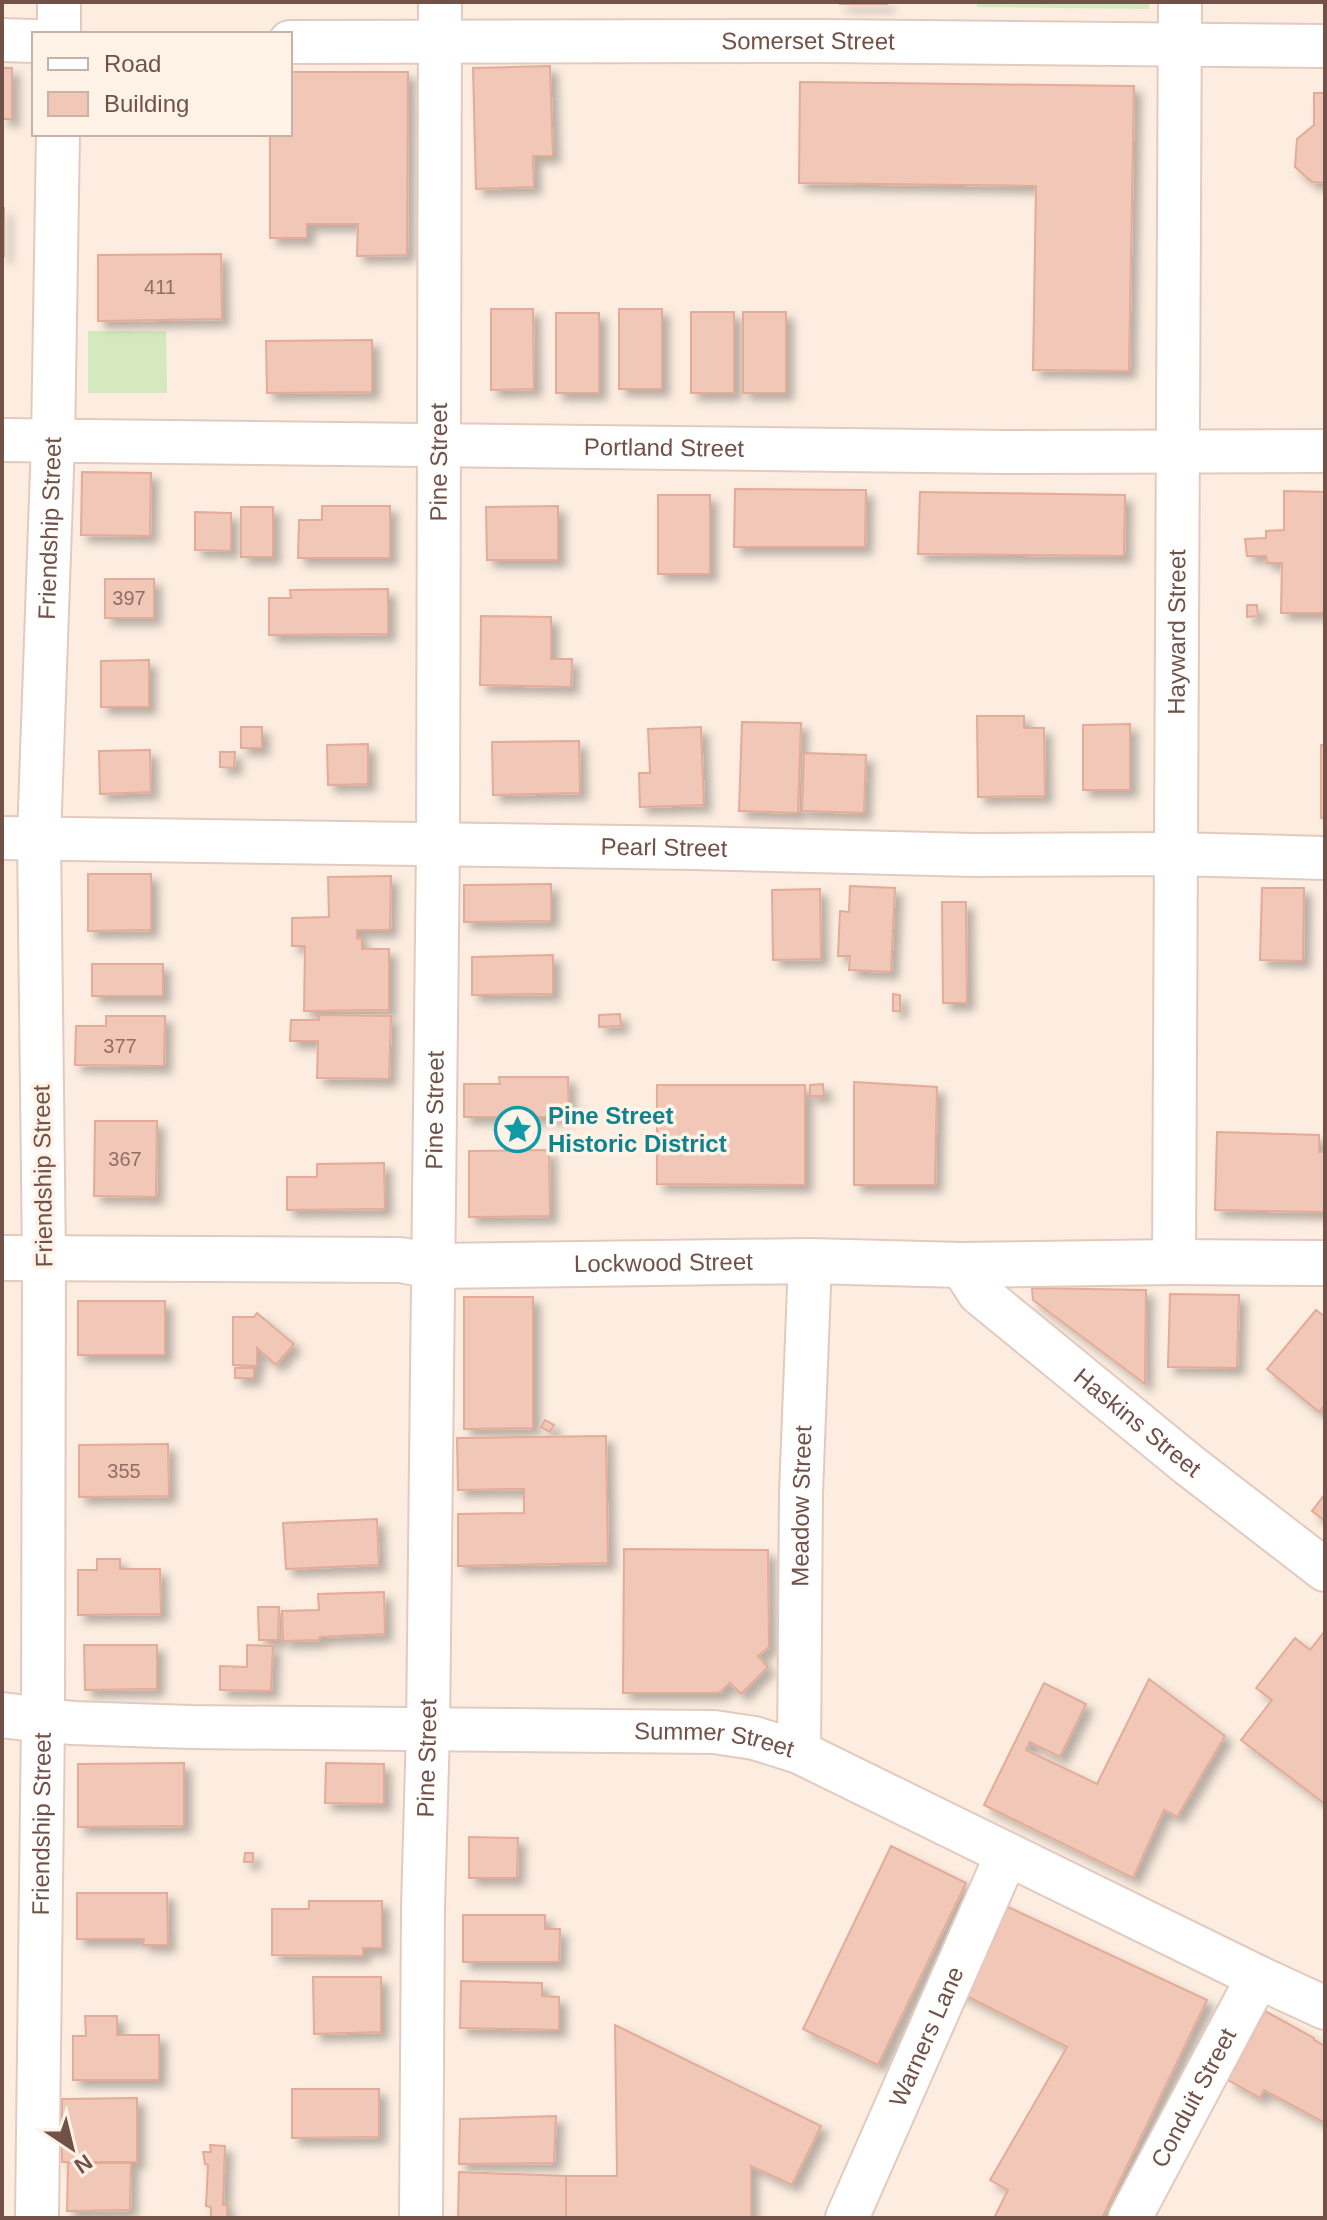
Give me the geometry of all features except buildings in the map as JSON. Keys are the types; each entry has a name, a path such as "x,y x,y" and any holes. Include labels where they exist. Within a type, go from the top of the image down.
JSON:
{"street":[{"path":"59,2 59,32"},
{"name":"Pine Street","path":"421,2218 438,845 440,2"},
{"name":"Hayward Street","path":"1174,1262 1180,2"},
{"path":"2,40 32,41"},
{"name":"Somerset Street","path":"292,42 842,41 1325,46"},
{"name":"Friendship Street","path":"37,2218 22,1718 20,838 53,441 58,136"},
{"name":"Portland Street","path":"2,440 1006,452 1325,451"},
{"name":"Pearl Street","path":"20,838 1325,858"},
{"name":"Lockwood Street","path":"23,1258 400,1260 433,1266 810,1261 961,1265 1174,1262 1320,1269"},
{"name":"Meadow Street","path":"799,1752 801,1493 810,1261"},
{"name":"Haskins Street","path":"961,1265 979,1293 1189,1465 1325,1570"},
{"name":"Summer Street","path":"22,1718 190,1727 714,1732 754,1738 799,1752 1325,2008"},
{"name":"Warners Lane","path":"847,2218 1007,1854"},
{"name":"Conduit Street","path":"1130,2218 1258,1977"}],"green space":[{"path":"977,2 1149,2 1149,9 977,7"},
{"path":"88,331 166,331 167,393 88,393"}],"place":[{"name":"Pine Street Historic District","path":"517,1130"}]}
